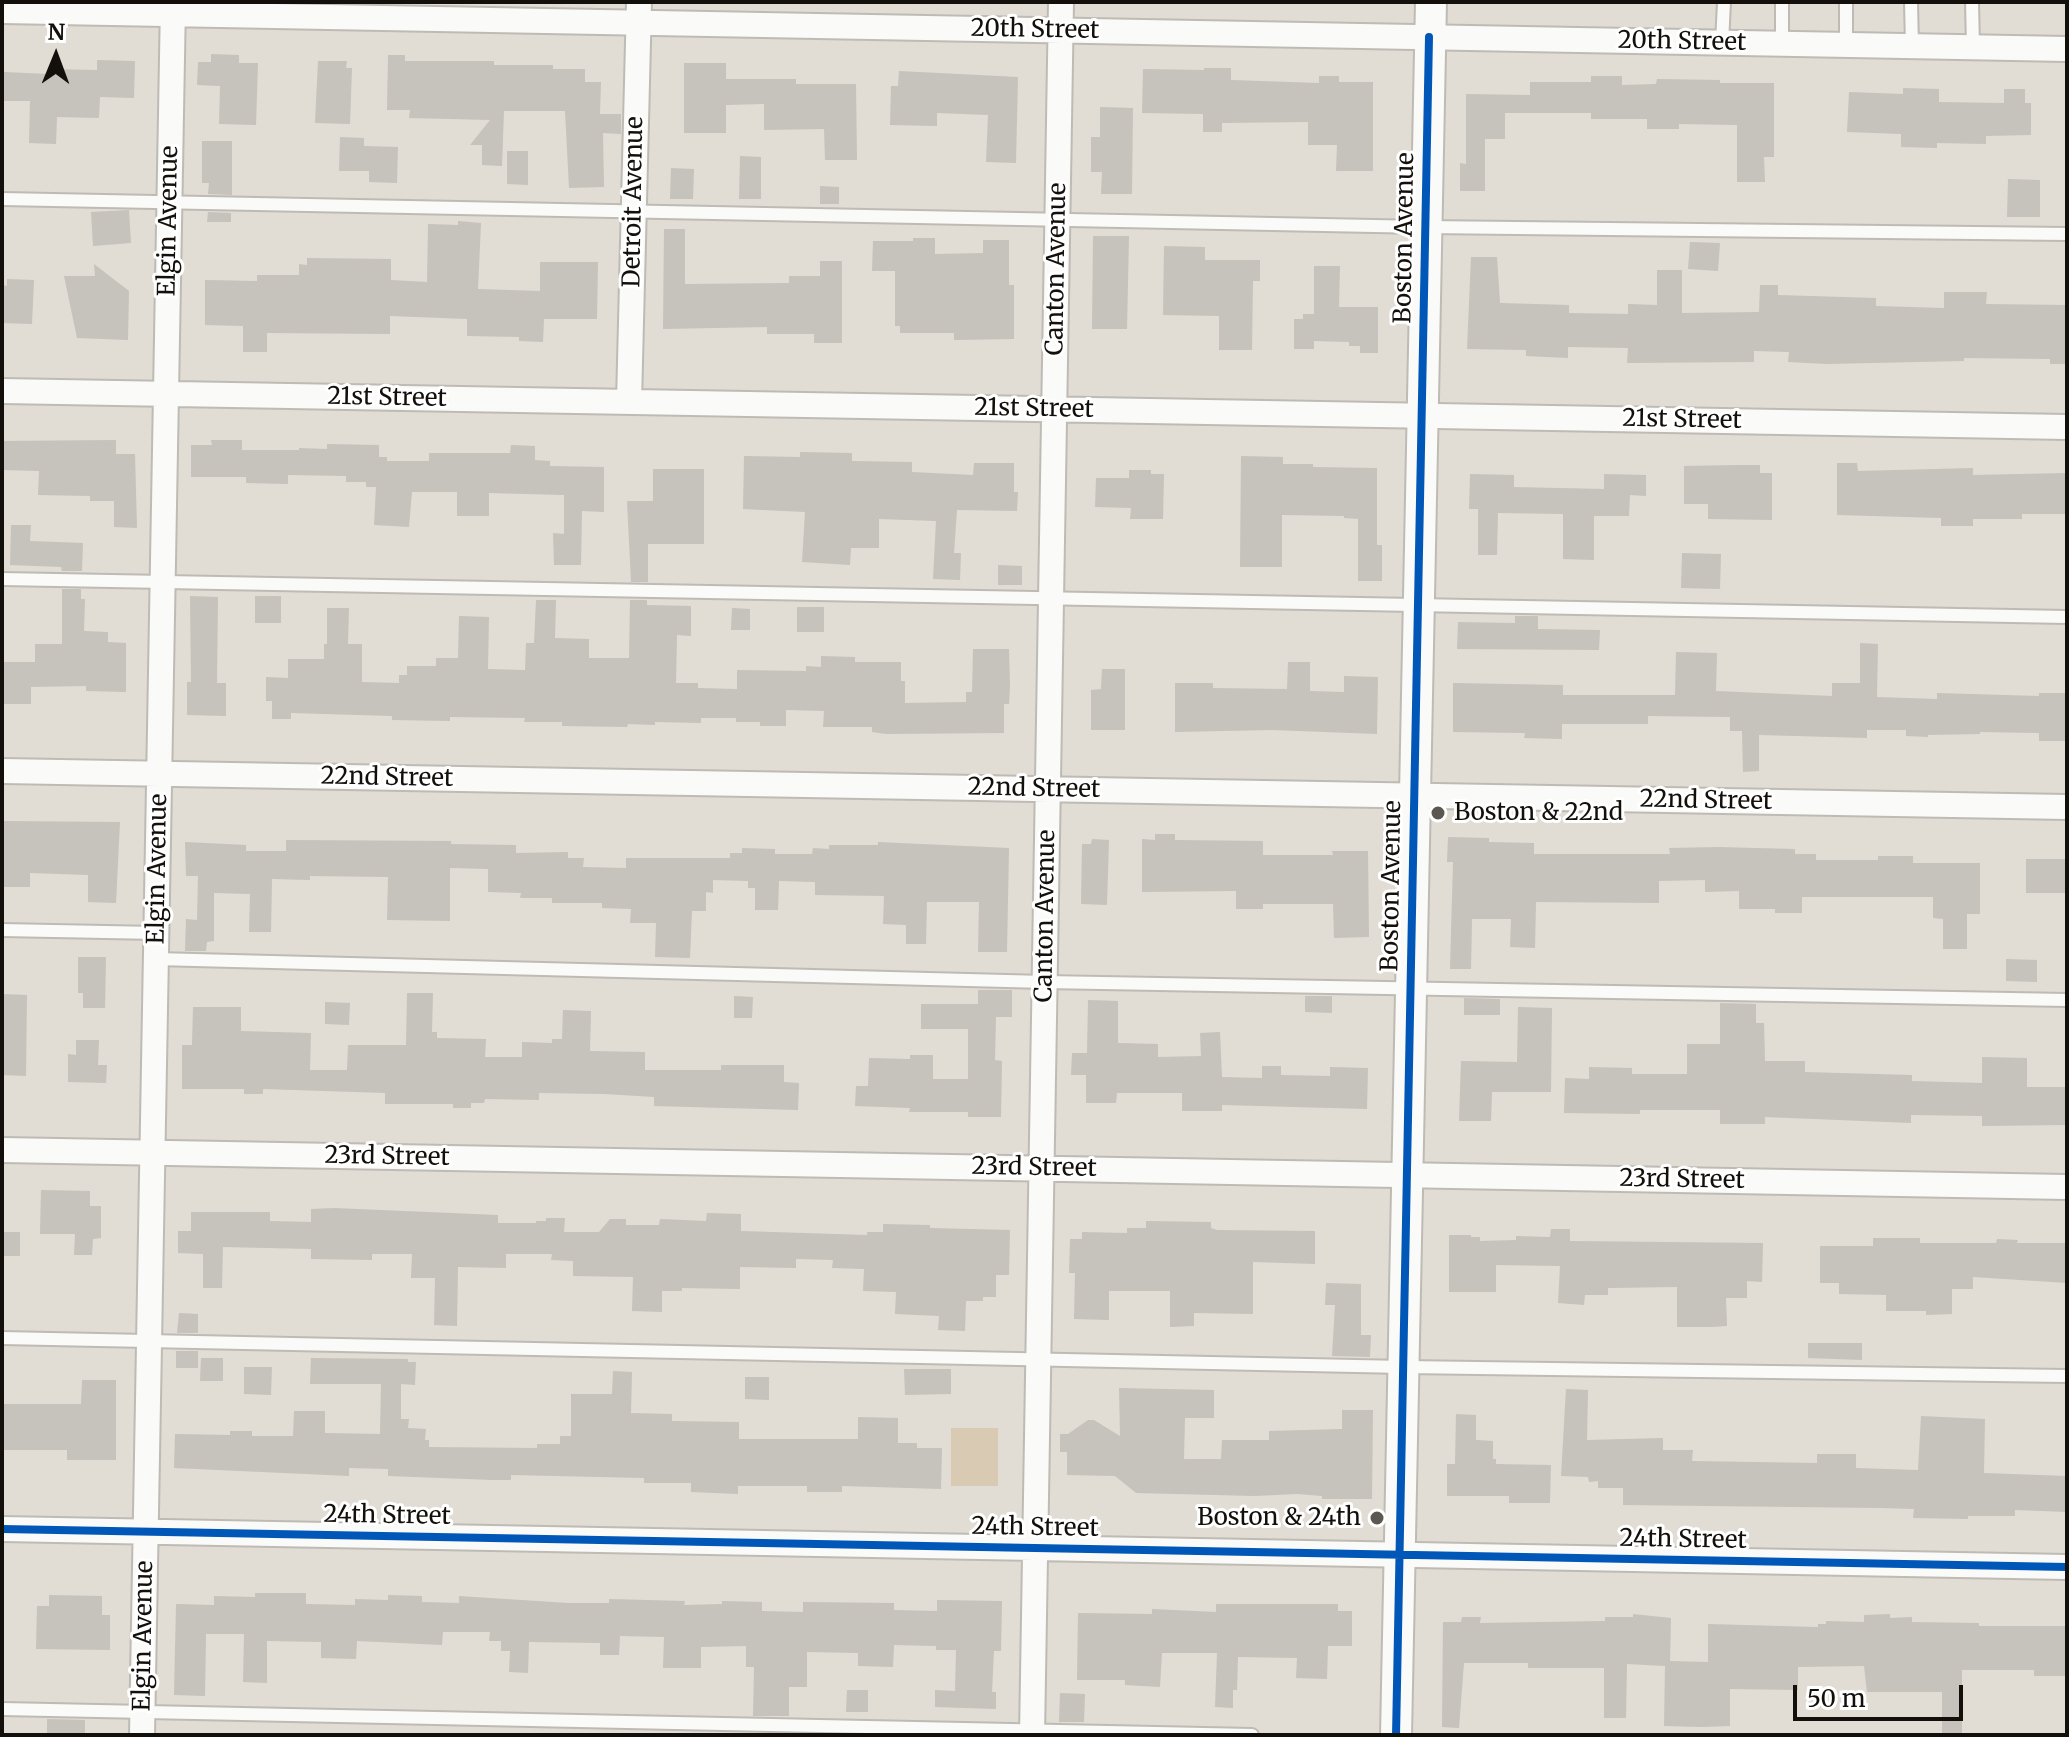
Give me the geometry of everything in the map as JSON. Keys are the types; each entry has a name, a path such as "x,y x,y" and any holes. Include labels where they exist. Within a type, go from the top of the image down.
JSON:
{"street":[{"name":"Canton Avenue","path":"1032,1733 1061,2"},
{"name":"Boston Avenue","path":"1396,1735 1431,2"},
{"name":"20th Street","path":"2,11 173,8 638,12 1061,31 2067,49"},
{"name":"Elgin Avenue","path":"142,1723 173,8"},
{"name":"Detroit Avenue","path":"629,402 638,12"},
{"name":"21st Street","path":"2,391 2067,427"},
{"name":"22nd Street","path":"2,771 2067,807"},
{"name":"23rd Street","path":"2,1150 2067,1187"},
{"name":"24th Street","path":"2,1529 2067,1567"}],"lane":[{"path":"1722,43 1724,2"},
{"path":"1782,2 1782,44"},
{"path":"1846,2 1846,45"},
{"path":"1911,2 1912,46"},
{"path":"1972,2 1973,47"},
{"path":"2,199 1425,227 2067,234"},
{"path":"2,579 2067,617"},
{"path":"2,930 157,933"},
{"path":"156,959 1045,982 2067,1000"},
{"path":"2,1338 1404,1367 2067,1376"},
{"path":"2,1709 142,1723 1252,1735"}],"shaded area":[{"path":"951,1428 998,1428 998,1486 951,1486"}],"building":[{"path":"211,54 239,55 239,63 258,63 256,125 219,124 220,86 197,85 198,62 211,62"},
{"path":"388,55 405,55 405,61 494,61 494,65 553,65 553,69 585,69 585,82 601,82 600,114 621,114 621,134 603,133 604,187 569,188 565,111 504,111 502,166 482,165 482,145 470,145 490,120 409,118 410,110 387,110"},
{"path":"97,60 135,61 134,98 100,97 99,118 57,117 56,144 29,143 30,101 3,101 4,72 48,74 48,69 97,70"},
{"path":"318,61 347,61 346,68 352,68 350,124 315,123"},
{"path":"684,63 726,63 726,79 796,79 796,84 856,84 857,160 825,160 824,129 764,130 764,104 726,105 726,133 684,133"},
{"path":"1231,68 1231,80 1319,83 1319,76 1339,76 1339,82 1373,82 1373,171 1336,171 1337,145 1308,145 1308,122 1222,123 1222,132 1203,132 1203,114 1142,113 1143,69"},
{"path":"899,71 1018,77 1016,163 986,162 988,115 937,113 937,126 890,125 891,86 898,86"},
{"path":"1591,76 1622,76 1622,85 1656,84 1657,79 1774,83 1774,157 1764,157 1765,182 1737,182 1737,125 1679,124 1679,129 1647,129 1647,119 1591,119 1591,113 1505,113 1505,139 1485,139 1485,191 1460,191 1460,163 1466,164 1466,94 1530,95 1530,82 1591,82"},
{"path":"1903,88 1939,89 1939,102 2004,103 2004,89 2025,89 2025,103 2031,103 2031,135 1986,136 1986,144 1937,143 1937,148 1901,147 1901,134 1847,132 1849,92 1903,94"},
{"path":"1100,107 1133,108 1132,194 1101,194 1102,172 1091,172 1091,137 1100,137"},
{"path":"340,137 364,138 364,146 398,147 397,183 369,182 369,171 339,171"},
{"path":"202,141 232,141 232,195 208,194 209,183 202,183"},
{"path":"507,151 528,151 528,185 507,184"},
{"path":"740,156 761,157 761,199 739,199"},
{"path":"671,168 694,169 693,199 670,199"},
{"path":"2008,179 2040,180 2040,217 2007,217"},
{"path":"820,186 839,187 839,204 820,204"},
{"path":"129,210 131,243 93,246 91,212"},
{"path":"208,212 231,213 231,222 207,222"},
{"path":"458,221 481,223 478,289 540,291 540,262 598,262 597,319 544,319 543,342 519,341 519,337 467,336 467,319 390,316 390,334 267,333 267,352 243,352 243,326 205,325 205,280 257,281 257,275 299,275 299,264 307,265 307,258 391,259 391,280 427,282 428,224 458,225"},
{"path":"664,229 685,229 685,284 789,283 789,276 820,276 820,261 842,261 842,343 814,343 814,334 767,334 767,327 663,329"},
{"path":"1093,236 1129,236 1127,329 1092,329"},
{"path":"913,238 935,238 935,254 983,253 983,240 1009,240 1009,285 1014,285 1014,339 954,340 954,333 900,333 900,326 895,326 895,271 872,271 873,241 913,241"},
{"path":"1690,242 1720,243 1718,271 1688,269"},
{"path":"1164,246 1205,247 1205,260 1260,260 1260,281 1253,281 1252,350 1219,350 1219,316 1163,315"},
{"path":"1471,257 1497,257 1500,303 1569,305 1569,313 1628,314 1628,304 1657,305 1657,270 1682,270 1682,313 1759,312 1760,285 1778,285 1778,295 1876,298 1876,306 1944,308 1944,292 1987,292 1986,304 2067,305 2067,364 2050,364 2050,359 1964,358 1964,361 1827,364 1788,362 1789,352 1754,351 1754,362 1627,363 1628,348 1568,347 1568,358 1526,356 1526,350 1467,349"},
{"path":"94,264 129,291 128,340 77,338 64,276 95,276"},
{"path":"1314,266 1340,266 1339,307 1378,307 1378,353 1360,353 1360,346 1349,346 1349,342 1314,341 1314,349 1294,349 1294,319 1303,319 1303,314 1314,314"},
{"path":"7,279 34,280 32,324 2,323 2,285 7,286"},
{"path":"116,440 116,454 135,454 137,528 114,527 114,501 90,501 90,496 38,495 39,471 2,470 2,441"},
{"path":"211,440 242,440 242,450 327,449 327,444 379,445 379,457 387,457 387,461 429,461 429,453 510,453 511,445 535,446 535,460 550,461 550,466 604,467 604,512 582,511 581,565 554,565 553,533 564,534 564,495 489,493 489,516 457,516 457,492 412,492 409,527 374,525 376,487 366,487 366,482 346,482 346,476 288,475 288,484 246,483 246,477 191,477 191,445 212,445"},
{"path":"800,452 852,453 852,461 912,462 912,472 973,475 974,463 1014,463 1017,511 957,510 954,553 961,553 960,580 933,579 936,521 879,519 879,548 851,548 850,565 802,562 805,512 743,509 744,456 800,457"},
{"path":"1241,456 1283,457 1283,464 1313,464 1313,467 1377,468 1377,545 1382,545 1382,581 1358,581 1358,519 1344,516 1282,515 1282,567 1240,567"},
{"path":"1837,463 1857,463 1858,471 1973,468 1973,475 2067,473 2066,514 2022,514 2022,519 1973,519 1973,526 1941,526 1941,518 1837,515"},
{"path":"1760,465 1760,473 1772,473 1772,520 1708,519 1708,504 1684,504 1684,466"},
{"path":"653,469 704,469 704,544 648,544 648,582 631,582 627,501 653,501"},
{"path":"1129,470 1151,470 1151,474 1164,474 1163,519 1130,519 1131,508 1095,507 1096,478 1129,478"},
{"path":"1470,474 1514,475 1514,487 1604,489 1604,474 1646,475 1646,496 1630,495 1629,516 1594,516 1594,560 1563,559 1563,514 1498,513 1497,555 1478,555 1478,509 1469,509"},
{"path":"11,525 31,525 30,541 83,543 82,571 10,565"},
{"path":"1682,553 1721,554 1720,589 1681,588"},
{"path":"998,565 1022,566 1022,585 998,585"},
{"path":"62,589 81,589 81,599 85,599 84,631 108,632 108,642 126,643 126,692 86,691 86,686 31,687 31,704 2,704 2,662 35,662 35,644 62,644"},
{"path":"190,596 218,597 217,683 226,683 226,716 187,715 187,682 191,682"},
{"path":"255,596 281,596 281,623 255,623"},
{"path":"536,600 556,600 555,638 589,639 589,658 629,658 630,600 647,600 647,605 691,606 691,636 677,635 676,683 698,683 698,688 737,689 737,670 806,671 806,666 821,667 821,656 855,657 855,662 901,662 905,703 966,702 966,692 972,692 973,649 1009,649 1009,704 1004,704 1004,733 886,734 872,732 872,727 823,727 824,711 786,710 786,726 760,726 760,722 736,722 736,718 701,718 701,723 628,724 627,727 562,726 562,722 524,722 525,718 392,720 392,716 291,713 291,719 272,719 272,701 266,701 266,677 288,678 288,659 324,659 327,608 349,608 348,644 362,644 362,682 399,683 399,675 407,675 407,666 436,666 436,658 458,658 459,616 489,617 488,669 525,670 526,643 534,643"},
{"path":"797,607 824,607 824,632 797,632"},
{"path":"732,608 750,609 750,630 731,630"},
{"path":"1515,616 1538,616 1538,629 1600,630 1599,650 1457,649 1458,622 1515,623"},
{"path":"1860,643 1878,644 1877,697 1937,699 1937,693 2039,696 2039,693 2067,693 2067,741 2039,741 2039,733 1980,732 1928,737 1906,736 1906,730 1867,730 1867,738 1759,735 1759,771 1743,772 1742,731 1730,731 1730,717 1648,716 1648,724 1562,724 1562,739 1524,738 1525,733 1453,732 1453,683 1563,685 1563,695 1675,695 1676,652 1717,653 1716,691 1832,696 1832,683 1860,683"},
{"path":"1288,662 1310,662 1310,691 1344,692 1344,676 1378,677 1377,734 1272,730 1175,732 1175,683 1213,683 1213,688 1287,689"},
{"path":"1102,669 1125,669 1125,730 1091,730 1091,690 1101,689"},
{"path":"2,821 120,822 116,903 88,902 88,875 30,873 30,887 2,887"},
{"path":"1155,834 1175,834 1175,840 1263,841 1263,855 1333,855 1332,851 1368,851 1369,937 1334,938 1333,904 1263,904 1263,909 1236,909 1236,891 1142,892 1142,839 1155,840"},
{"path":"1448,837 1534,843 1534,854 1670,854 1669,848 1718,847 1795,849 1795,854 1816,854 1816,860 1878,860 1878,856 1913,856 1913,863 1980,863 1980,914 1967,914 1967,949 1943,949 1943,919 1933,918 1933,897 1802,897 1802,913 1775,913 1775,909 1739,909 1739,891 1705,892 1705,880 1659,881 1659,903 1536,902 1535,948 1510,947 1511,919 1472,919 1471,969 1450,969 1453,862 1447,862"},
{"path":"1092,839 1109,840 1107,905 1081,904 1082,844 1091,844"},
{"path":"286,840 451,841 451,844 516,845 516,853 568,852 568,858 584,858 583,867 626,868 626,858 730,858 730,853 742,853 742,848 775,849 775,854 812,854 813,848 829,849 829,845 878,845 878,842 1009,848 1007,952 978,952 979,902 927,902 926,944 906,944 906,925 883,924 884,896 815,895 815,882 779,881 778,910 755,910 755,888 748,888 748,881 713,880 713,893 706,892 706,911 692,911 690,958 655,957 656,923 630,923 631,909 602,908 602,903 552,903 552,898 520,898 521,893 488,892 488,869 450,868 450,921 387,920 388,877 272,879 271,932 249,932 250,894 214,893 214,941 207,942 206,951 185,951 186,919 197,920 198,876 186,876 185,842 246,845 246,851 286,851"},
{"path":"2026,859 2067,859 2067,893 2026,893"},
{"path":"78,957 106,957 105,1008 83,1008 83,993 78,993"},
{"path":"2006,959 2037,960 2037,982 2006,981"},
{"path":"978,990 1012,990 1012,1017 996,1017 995,1060 1002,1061 1001,1117 968,1117 968,1112 909,1112 910,1108 855,1106 856,1086 868,1086 869,1058 910,1059 910,1055 933,1055 933,1079 968,1079 968,1029 921,1029 921,1004 978,1004"},
{"path":"407,993 433,993 432,1032 437,1032 437,1038 486,1039 485,1057 522,1057 522,1042 552,1043 552,1039 562,1039 563,1010 591,1011 590,1051 645,1052 645,1070 721,1070 721,1065 784,1065 784,1082 799,1083 798,1110 654,1106 654,1097 539,1093 539,1100 485,1099 484,1103 471,1103 471,1108 453,1108 453,1104 385,1104 385,1093 263,1089 263,1094 244,1094 244,1089 182,1089 182,1045 192,1045 193,1007 241,1007 241,1031 311,1033 310,1070 347,1070 348,1045 406,1045"},
{"path":"2,994 27,995 26,1076 2,1075"},
{"path":"734,996 753,997 752,1018 734,1018"},
{"path":"1305,996 1332,996 1332,1013 1305,1012"},
{"path":"1464,998 1500,999 1500,1015 1464,1015"},
{"path":"1088,1000 1118,1001 1118,1043 1158,1044 1158,1057 1201,1056 1200,1033 1220,1032 1222,1077 1262,1078 1262,1066 1281,1066 1281,1075 1330,1076 1330,1067 1368,1068 1367,1109 1222,1105 1222,1111 1182,1111 1182,1093 1117,1093 1116,1103 1086,1103 1086,1075 1071,1075 1072,1053 1087,1053"},
{"path":"325,1002 350,1003 349,1025 325,1024"},
{"path":"1720,1003 1756,1004 1756,1023 1764,1023 1765,1061 1805,1061 1805,1072 1912,1075 1912,1081 1982,1083 1982,1057 2027,1058 2027,1087 2065,1087 2065,1125 1982,1126 1982,1116 1911,1115 1911,1123 1765,1117 1765,1124 1720,1124 1720,1110 1640,1110 1640,1114 1564,1113 1565,1078 1589,1079 1589,1067 1632,1068 1632,1074 1687,1074 1687,1044 1720,1044"},
{"path":"1518,1007 1552,1008 1551,1092 1492,1092 1491,1121 1459,1121 1461,1061 1517,1062"},
{"path":"76,1040 99,1040 98,1065 107,1065 106,1083 68,1082 68,1054 76,1055"},
{"path":"41,1190 90,1191 90,1206 101,1206 101,1238 93,1239 92,1255 74,1255 75,1234 40,1234"},
{"path":"311,1209 498,1215 498,1223 536,1223 546,1221 546,1218 565,1218 564,1232 599,1232 610,1219 626,1219 626,1225 659,1225 660,1219 706,1221 707,1213 741,1214 741,1231 867,1235 867,1232 883,1232 883,1224 1010,1230 1009,1275 996,1275 996,1297 966,1301 965,1331 938,1330 939,1316 895,1314 896,1292 863,1291 864,1269 832,1268 833,1260 796,1259 796,1268 740,1267 740,1289 682,1288 682,1291 662,1291 662,1312 632,1311 633,1277 573,1276 573,1261 551,1260 552,1254 506,1254 506,1268 458,1267 457,1326 434,1325 435,1278 411,1278 412,1254 372,1254 372,1260 311,1259 311,1249 223,1247 222,1288 203,1288 203,1254 178,1253 178,1231 191,1231 191,1212 270,1212 270,1221 311,1222"},
{"path":"1146,1221 1211,1222 1211,1228 1217,1230 1315,1231 1315,1264 1253,1262 1253,1314 1194,1313 1194,1326 1170,1327 1170,1291 1109,1291 1109,1320 1074,1319 1075,1273 1069,1273 1070,1239 1082,1239 1082,1232 1127,1233 1127,1228 1146,1228"},
{"path":"1551,1229 1570,1229 1570,1241 1763,1243 1762,1282 1747,1281 1747,1298 1726,1298 1727,1326 1712,1327 1677,1327 1677,1287 1608,1288 1608,1295 1585,1295 1584,1305 1558,1303 1560,1266 1496,1265 1496,1292 1449,1292 1449,1235 1471,1235 1480,1237 1480,1241 1516,1240 1516,1236 1550,1237"},
{"path":"2,1232 20,1232 20,1256 2,1256"},
{"path":"1873,1238 1920,1238 1920,1243 1996,1243 1997,1239 2018,1240 2017,1243 2067,1243 2067,1283 1973,1277 1973,1289 1952,1289 1952,1314 1926,1315 1926,1311 1886,1311 1886,1295 1839,1294 1839,1283 1820,1283 1820,1246 1873,1246"},
{"path":"1326,1283 1361,1284 1361,1335 1371,1335 1370,1357 1332,1356 1335,1305 1325,1305"},
{"path":"179,1313 198,1314 198,1333 177,1333"},
{"path":"1808,1343 1862,1343 1862,1360 1808,1358"},
{"path":"176,1351 198,1351 198,1368 176,1368"},
{"path":"201,1358 223,1358 223,1381 200,1381"},
{"path":"311,1358 408,1359 408,1362 416,1362 415,1385 401,1384 401,1419 409,1419 408,1428 426,1429 425,1440 429,1440 429,1447 537,1448 537,1444 560,1444 560,1436 571,1436 571,1394 612,1394 613,1371 632,1372 631,1413 672,1414 672,1421 739,1422 739,1439 858,1439 858,1417 898,1418 898,1443 917,1443 917,1448 942,1448 941,1489 842,1486 842,1492 807,1492 807,1486 738,1486 738,1494 691,1492 691,1483 644,1483 644,1478 511,1475 511,1480 493,1480 388,1476 388,1469 349,1468 349,1476 174,1468 175,1434 230,1435 230,1431 252,1431 252,1436 293,1436 294,1411 325,1411 325,1433 380,1434 381,1384 310,1384"},
{"path":"244,1367 272,1367 271,1395 244,1394"},
{"path":"904,1369 951,1369 951,1394 905,1395"},
{"path":"745,1377 769,1377 769,1400 745,1399"},
{"path":"82,1380 116,1380 116,1460 67,1460 67,1450 2,1450 2,1404 81,1404"},
{"path":"1119,1388 1214,1390 1214,1418 1185,1418 1184,1459 1221,1459 1222,1440 1269,1440 1269,1431 1342,1429 1342,1410 1373,1410 1372,1499 1322,1499 1322,1496 1297,1494 1136,1493 1115,1476 1067,1475 1067,1452 1060,1452 1060,1434 1068,1434 1088,1420 1094,1420 1120,1436"},
{"path":"1566,1389 1588,1390 1587,1440 1663,1438 1663,1450 1693,1450 1692,1461 1817,1463 1817,1454 1856,1454 1856,1468 1918,1470 1921,1416 1985,1419 1984,1473 2067,1476 2067,1512 2015,1510 2015,1516 1968,1516 1968,1519 1913,1518 1914,1509 1623,1505 1623,1488 1598,1488 1598,1481 1589,1482 1588,1477 1561,1476"},
{"path":"1456,1414 1476,1415 1476,1440 1493,1441 1496,1464 1551,1465 1550,1503 1509,1503 1509,1496 1447,1496 1447,1464 1455,1464"},
{"path":"255,1593 306,1593 306,1604 355,1605 355,1599 388,1600 388,1595 422,1596 422,1602 459,1603 459,1596 568,1603 609,1603 609,1599 685,1601 684,1605 722,1604 722,1601 762,1602 762,1611 803,1612 803,1602 894,1603 894,1610 937,1611 937,1600 1002,1601 1001,1651 994,1651 992,1692 996,1692 996,1709 935,1707 935,1690 955,1691 956,1650 936,1650 936,1646 894,1645 893,1667 858,1666 858,1653 807,1652 807,1687 789,1687 789,1716 753,1716 754,1667 746,1667 746,1646 701,1647 701,1668 663,1668 664,1637 620,1636 619,1655 600,1655 600,1643 529,1642 528,1673 509,1672 510,1651 501,1651 501,1641 489,1641 490,1632 443,1632 442,1645 357,1641 356,1659 321,1658 321,1642 267,1641 267,1683 243,1682 244,1634 206,1634 205,1696 174,1695 176,1604 214,1605 214,1596 255,1597"},
{"path":"49,1595 102,1596 102,1615 110,1615 110,1650 36,1649 37,1606 49,1606"},
{"path":"1216,1604 1338,1604 1338,1611 1352,1611 1352,1646 1328,1646 1327,1679 1296,1678 1297,1658 1238,1657 1233,1708 1215,1707 1217,1653 1162,1653 1160,1687 1125,1685 1125,1680 1077,1680 1078,1613 1152,1614 1152,1609 1216,1612"},
{"path":"1633,1614 1671,1618 1670,1661 1708,1662 1708,1624 1818,1627 1826,1621 1864,1622 1864,1615 1890,1614 1890,1618 1912,1617 1912,1622 2067,1626 2067,1676 2034,1676 2034,1670 1962,1670 1962,1735 1942,1735 1942,1692 1867,1692 1864,1666 1798,1667 1798,1690 1730,1689 1730,1726 1702,1727 1664,1726 1665,1666 1627,1664 1626,1718 1604,1718 1604,1668 1528,1668 1528,1663 1464,1663 1459,1728 1442,1727 1443,1622 1461,1622 1462,1617 1481,1617 1480,1623 1605,1621 1605,1617 1633,1617"},
{"path":"847,1690 868,1690 868,1712 846,1712"},
{"path":"1060,1693 1085,1694 1084,1722 1059,1722"},
{"path":"47,1719 85,1720 85,1735 47,1735"}],"cycle path":[{"path":"1396,1735 1429,37"},
{"path":"2,1529 2067,1567"}],"place":[{"name":"Boston & 22nd","path":"1438,813"},
{"name":"Boston & 24th","path":"1377,1518"}]}
